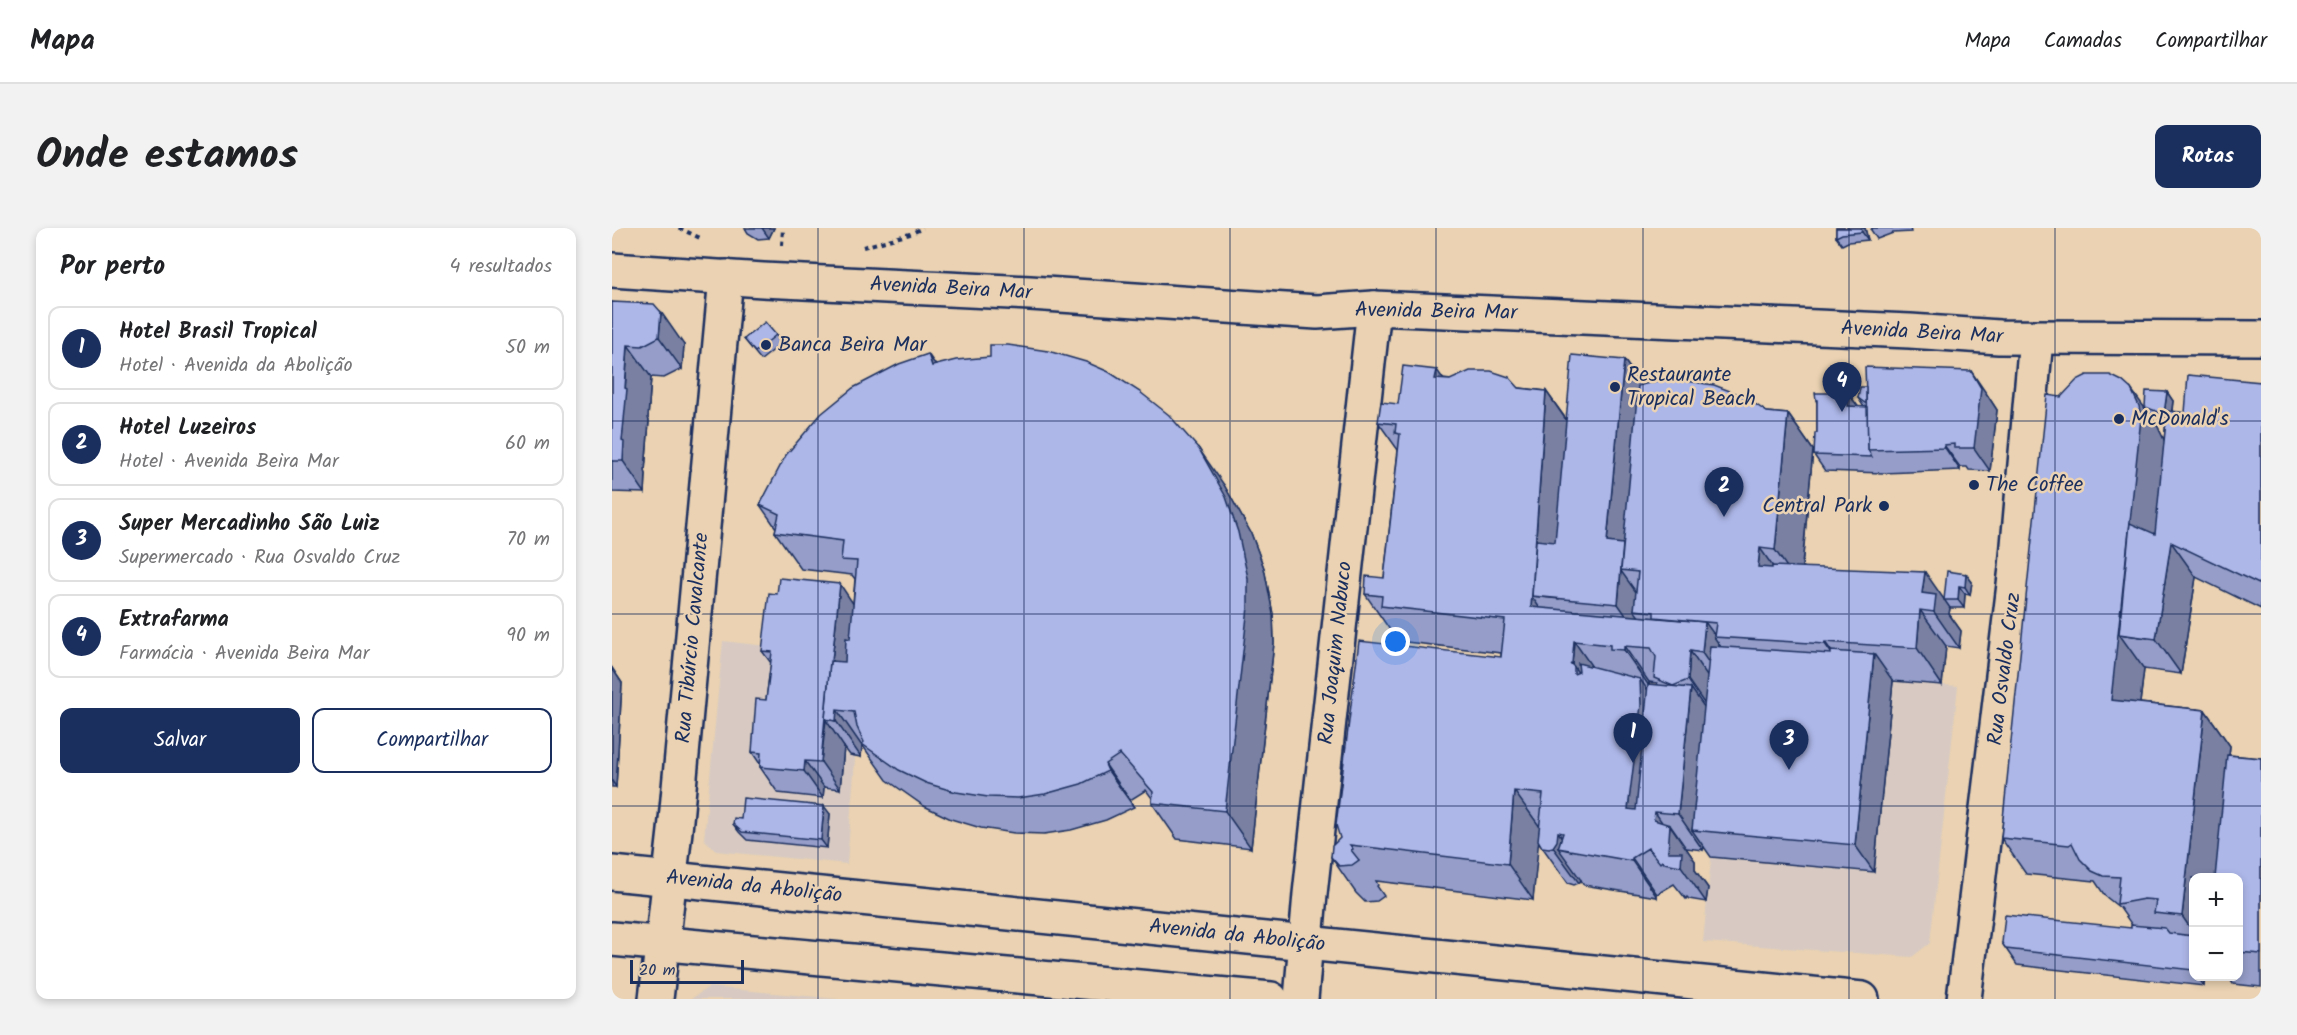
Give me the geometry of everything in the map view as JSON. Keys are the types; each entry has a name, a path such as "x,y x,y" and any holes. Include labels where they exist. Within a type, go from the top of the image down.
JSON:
{"main road":[{"name":"Avenida Beira Mar","path":"612,270 1030,293 1317,312 1374,308 2036,338 2261,338"},
{"name":"Rua Tibúrcio Cavalcante","path":"656,999 726,277"},
{"name":"Rua Joaquim Nabuco","path":"1301,999 1310,894 1374,308"},
{"name":"Rua Osvaldo Cruz","path":"1964,999 2015,579 2036,338"},
{"name":"Avenida da Abolição","path":"612,873 1862,999"},
{"path":"612,939 1270,999"}],"path":[{"path":"781,252 783,228"}],"shaded area":[{"path":"723,641 863,657 847,864 716,851 704,839"},
{"path":"1729,672 1958,686 1930,943 1912,957 1703,942"},
{"path":"709,987 839,999 691,999"}],"building":[{"path":"1836,228 1861,228 1862,232 1842,234 1836,237"},
{"path":"612,302 654,304 661,312 659,337 642,346 628,345 622,441 624,442 623,461 612,461"},
{"path":"765,322 776,335 755,352 744,339"},
{"path":"990,345 1008,345 1048,351 1086,362 1109,372 1140,392 1169,415 1199,449 1226,497 1238,532 1248,578 1248,607 1225,811 1152,803 1153,792 1120,754 1105,764 1108,771 1081,784 1045,794 1018,798 988,797 956,792 926,783 899,770 862,744 864,742 857,727 854,712 837,710 836,721 825,719 830,661 845,662 846,638 850,639 857,561 841,560 843,541 775,532 779,514 760,505 786,455 821,414 853,388 899,364 928,354 932,366 956,360 990,357"},
{"path":"1572,355 1624,360 1607,542 1623,544 1618,604 1532,596 1536,540 1555,542"},
{"path":"1403,366 1437,370 1435,379 1450,380 1470,371 1491,371 1509,377 1519,388 1546,391 1531,607 1705,622 1702,653 1690,651 1688,680 1673,686 1654,678 1656,657 1651,648 1624,646 1624,650 1610,649 1610,645 1574,641 1572,664 1570,663 1574,667 1574,674 1579,672 1578,663 1640,679 1641,705 1628,809 1636,810 1648,684 1691,688 1678,814 1655,812 1654,820 1670,825 1668,852 1682,852 1681,866 1662,861 1660,863 1648,848 1632,858 1632,861 1558,848 1563,833 1558,832 1557,841 1553,847 1542,847 1538,840 1543,794 1514,791 1508,864 1350,845 1359,860 1352,865 1339,866 1331,857 1332,846 1340,838 1336,825 1359,641 1501,657 1505,620 1381,606 1382,596 1365,594 1366,576 1384,578 1400,434 1395,433 1396,424 1378,422 1381,402 1398,404"},
{"path":"1865,367 1971,371 1981,388 1974,448 1954,448 1954,444 1944,445 1945,448 1868,450"},
{"path":"2087,375 2110,375 2122,381 2131,389 2139,406 2141,418 2111,700 2205,710 2182,916 2154,913 2156,900 2144,899 2117,904 2120,877 2103,876 2092,871 2080,859 2072,843 2069,845 2001,838 2047,395 2061,397 2077,380"},
{"path":"2188,375 2261,382 2261,585 2171,542 2156,639 2119,634 2130,523 2155,534 2167,411 2185,413"},
{"path":"1672,379 1714,385 1743,396 1767,412 1788,414 1775,550 1760,548 1758,567 1925,572 1922,593 1936,595 1934,612 1920,610 1917,648 1714,637 1716,623 1654,617 1654,612 1634,610 1638,572 1621,570 1638,386"},
{"path":"1860,387 1866,387 1866,403 1858,398"},
{"path":"2146,391 2167,392 2164,414 2145,407"},
{"path":"1815,393 1848,393 1848,406 1867,407 1868,450 1872,457 1814,455 1815,433 1817,433"},
{"path":"1947,571 1966,574 1965,587 1959,586 1958,600 1944,600"},
{"path":"779,578 840,584 821,762 805,761 804,771 760,767 761,753 752,752 756,699 766,700 772,652 762,651 769,593 777,594"},
{"path":"1710,646 1831,654 1831,651 1874,654 1855,845 1692,830"},
{"path":"2227,755 2261,758 2261,954 2243,952 2243,873 2215,873"},
{"path":"743,798 824,806 821,840 742,832 733,824 734,818 741,819"},
{"path":"2005,915 2131,928 2131,925 2165,928 2169,933 2189,936 2189,970 2006,949 2002,943"}],"place":[{"name":"Banca Beira Mar","path":"766,345"},
{"name":"Restaurante Tropical Beach","path":"1615,387"},
{"name":"Extrafarma","path":"1842,412"},
{"name":"McDonald's","path":"2119,419"},
{"name":"The Coffee","path":"1974,485"},
{"name":"Central Park","path":"1884,506"},
{"name":"Hotel Luzeiros","path":"1724,517"},
{"name":"Hotel Brasil Tropical","path":"1633,763"},
{"name":"Super Mercadinho São Luiz","path":"1789,770"}]}
